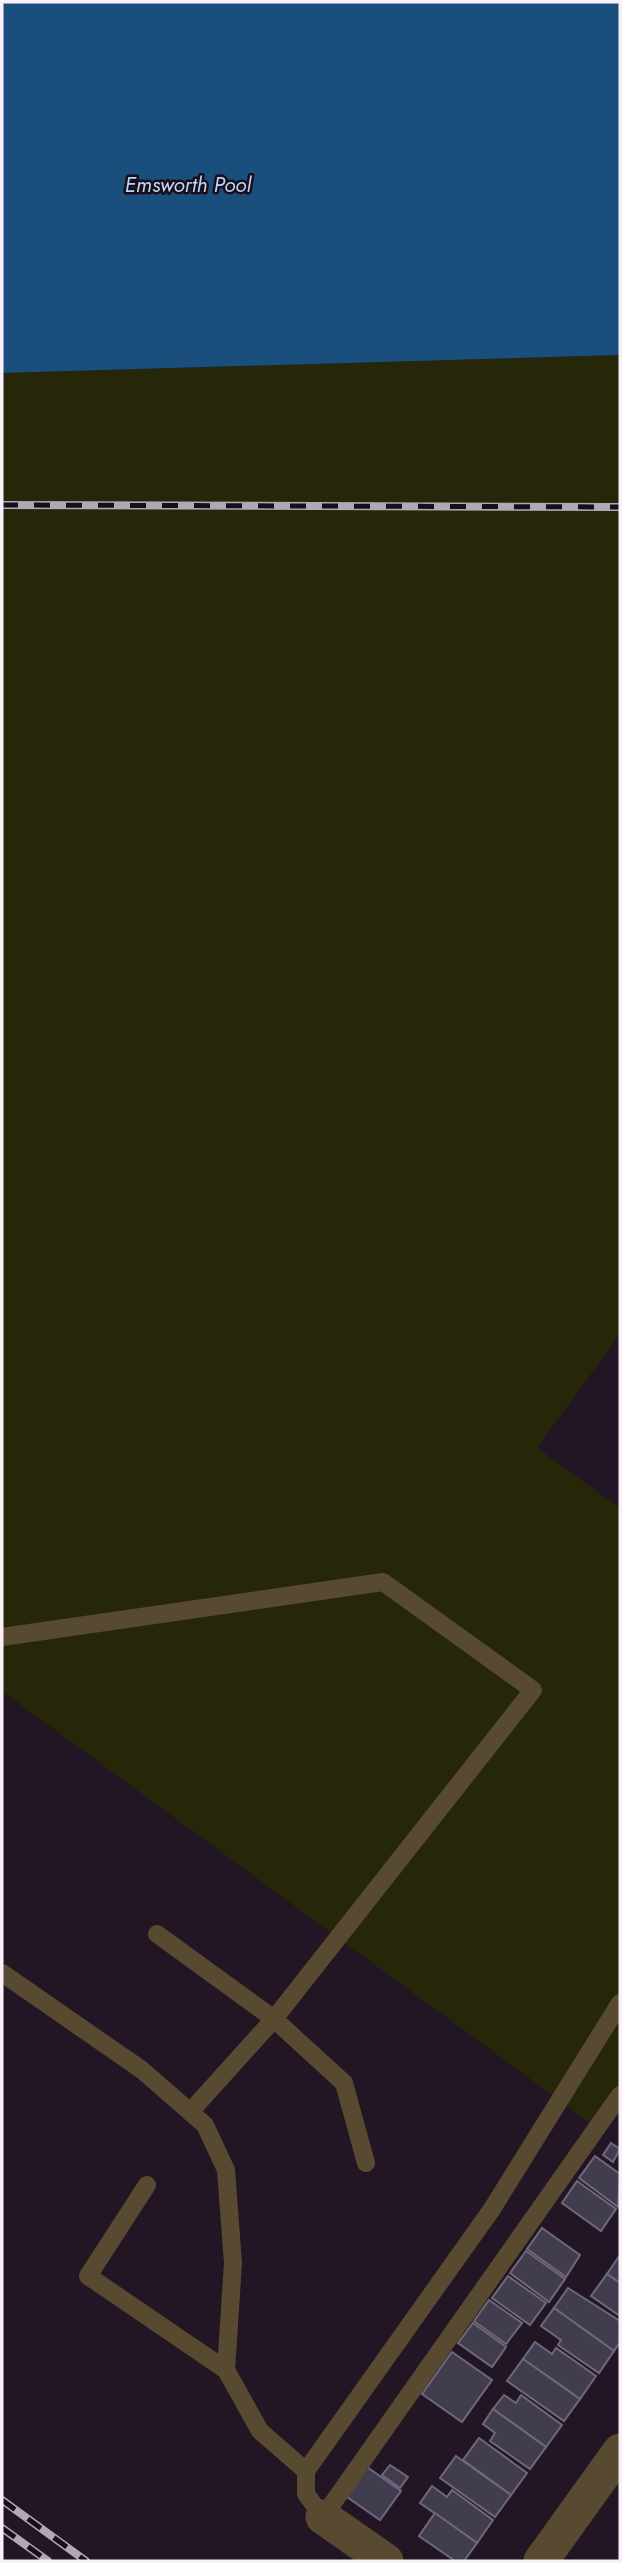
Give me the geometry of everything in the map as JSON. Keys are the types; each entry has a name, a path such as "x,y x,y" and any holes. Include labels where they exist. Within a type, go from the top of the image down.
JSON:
{"street":[{"path":"541,2561 620,2451"},
{"path":"323,2517 386,2561"}],"lane":[{"path":"2,1637 383,1582 533,1690 274,2020 190,2112"},
{"path":"157,1934 274,2020 344,2083 366,2163"},
{"path":"2,1973 142,2070 205,2125 226,2170 233,2263 226,2370"},
{"path":"620,2003 492,2209 306,2471 306,2494 323,2517 620,2095"},
{"path":"147,2185 88,2276 226,2370 260,2431 306,2471"}],"green space":[{"path":"620,355 620,1334 537,1448 620,1508 620,2095 597,2128 2,1691 2,373"}],"water":[{"name":"Emsworth Pool","path":"2,2 620,2 620,355 2,373"}],"building":[{"path":"611,2143 620,2149 613,2162 603,2155"},
{"path":"595,2156 620,2174 618,2207 579,2178"},
{"path":"577,2181 616,2209 601,2231 562,2203"},
{"path":"542,2228 580,2255 566,2277 527,2249"},
{"path":"526,2251 565,2279 549,2302 510,2273"},
{"path":"620,2255 620,2283 607,2274"},
{"path":"607,2274 620,2283 620,2316 591,2296"},
{"path":"508,2276 546,2303 530,2325 492,2298"},
{"path":"568,2288 620,2321 620,2342 614,2351 554,2308"},
{"path":"489,2300 522,2323 506,2344 474,2321"},
{"path":"554,2308 614,2351 599,2373 558,2345 561,2340 541,2326"},
{"path":"473,2323 506,2347 492,2367 458,2343"},
{"path":"535,2342 552,2354 556,2348 596,2376 580,2399 523,2359"},
{"path":"452,2352 492,2380 462,2422 422,2394"},
{"path":"523,2359 580,2399 564,2421 507,2381"},
{"path":"504,2395 516,2403 521,2395 562,2425 546,2447 493,2409"},
{"path":"493,2409 546,2447 530,2469 490,2441 495,2433 483,2424"},
{"path":"479,2438 527,2473 511,2495 463,2460"},
{"path":"456,2456 511,2495 495,2517 440,2478"},
{"path":"390,2465 408,2477 400,2488 382,2475"},
{"path":"367,2467 401,2491 380,2520 347,2497"},
{"path":"432,2486 447,2497 452,2490 493,2520 477,2543 420,2503"},
{"path":"435,2513 477,2543 464,2561 455,2561 419,2536"}],"railway":[{"path":"2,505 620,507"},
{"path":"2,2500 86,2561"},
{"path":"2,2528 48,2561"}]}
